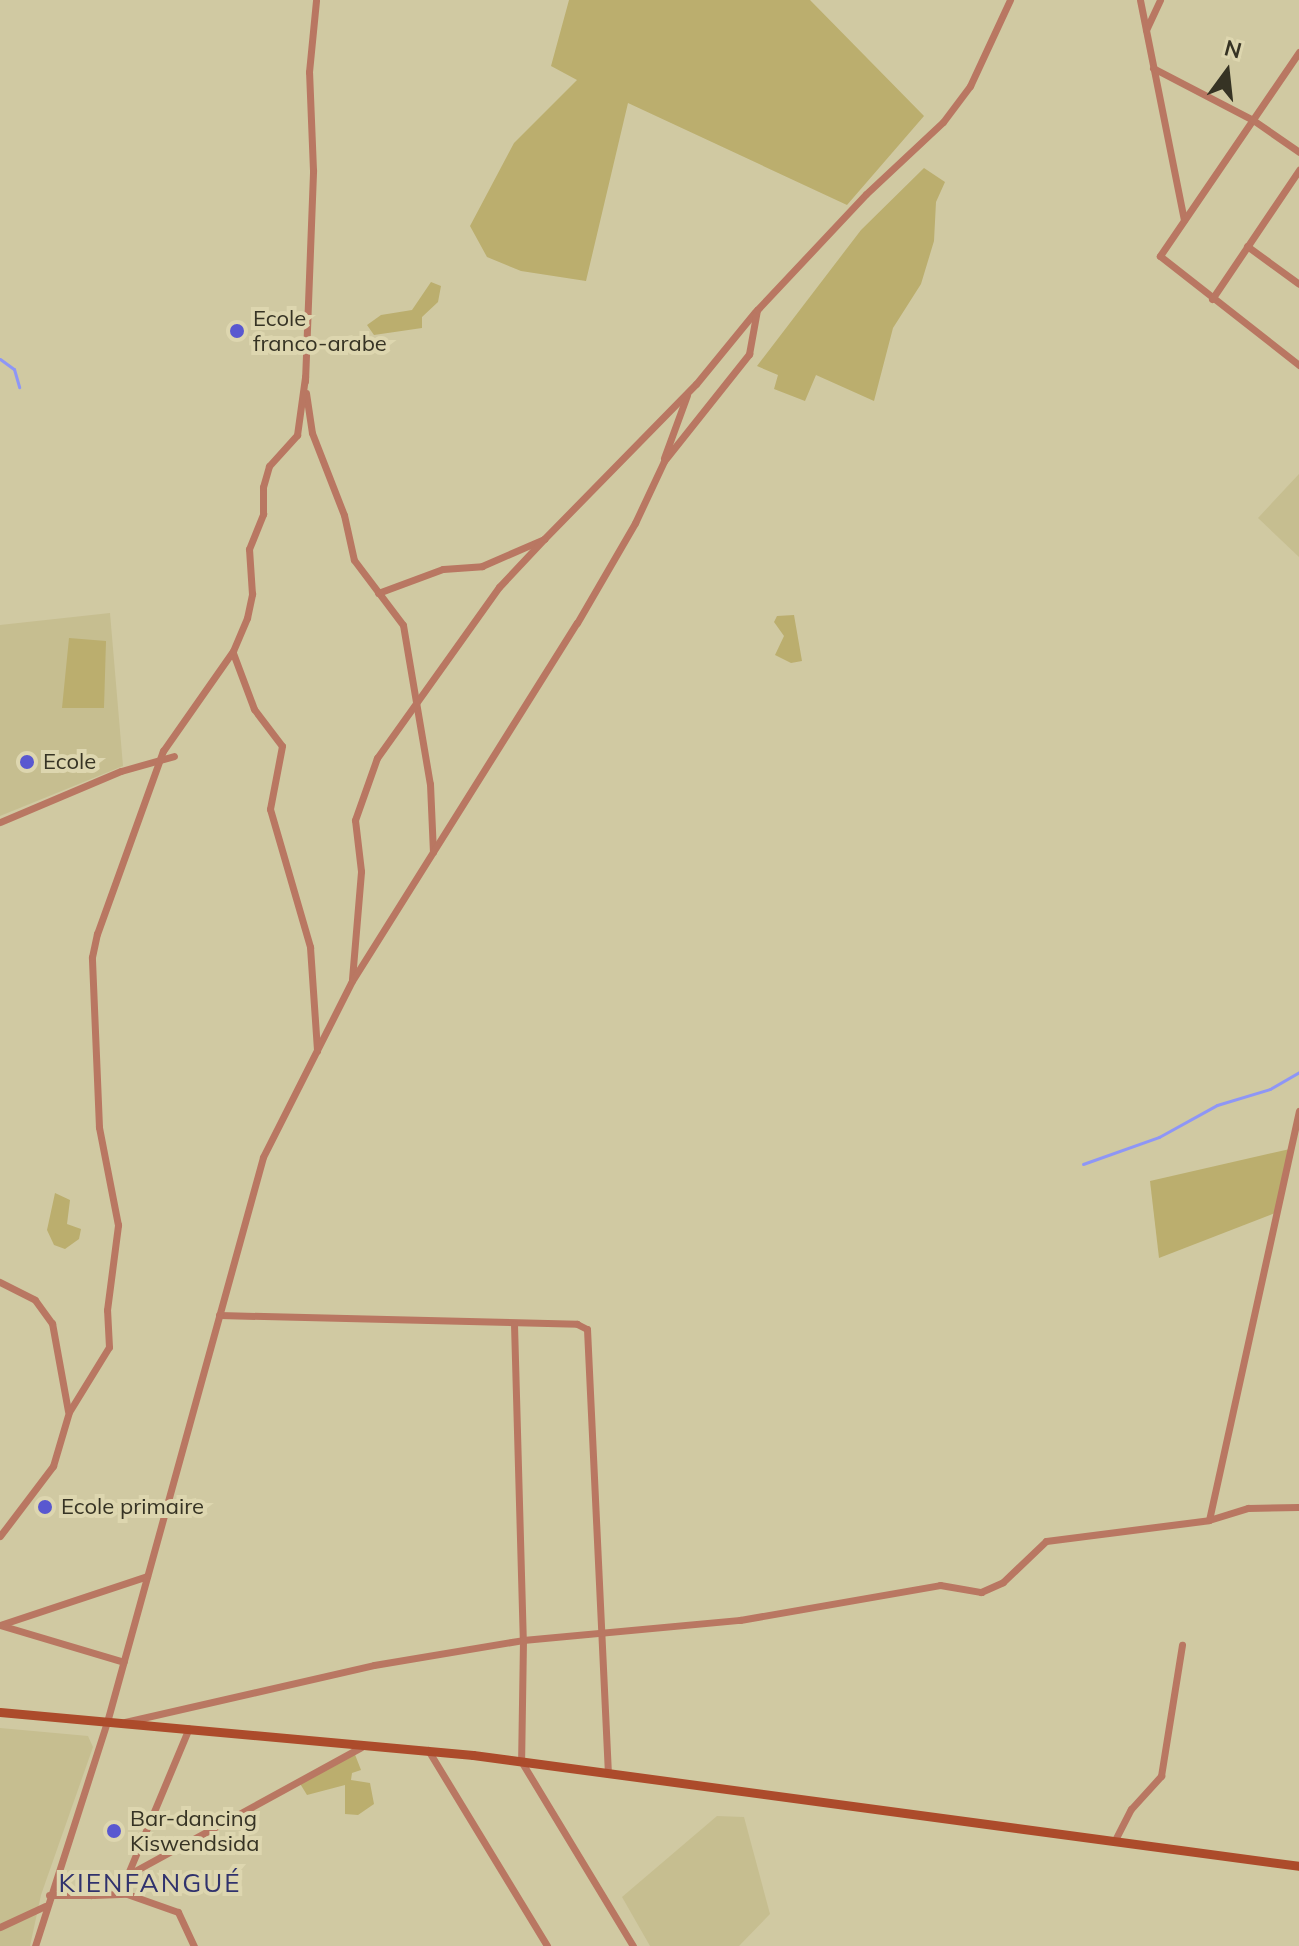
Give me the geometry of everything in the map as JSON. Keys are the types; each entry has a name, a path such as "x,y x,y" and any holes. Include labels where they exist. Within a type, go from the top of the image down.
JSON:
{"main road":[{"path":"0,1712 371,1744 521,1761 1299,1866"}],"street":[{"path":"316,0 309,72 313,170 305,377 297,435 269,466 263,487 263,514 249,549 252,594 232,662 254,709 282,746 270,809 310,947 317,1053"},
{"path":"352,981 361,871 355,820 377,758 499,587 688,391 757,310 846,214 943,122 970,86 1010,0"},
{"path":"1140,0 1184,220"},
{"path":"1145,31 1160,0"},
{"path":"1299,52 1160,260 1299,365"},
{"path":"1290,65 1299,71"},
{"path":"1153,68 1253,120 1299,152"},
{"path":"1212,299 1299,170"},
{"path":"1247,246 1296,282 1299,272"},
{"path":"664,461 749,354 757,310"},
{"path":"305,377 308,417 344,515 354,560 378,594 399,613 403,625 413,708 430,784 433,852"},
{"path":"35,1946 45,1906 107,1722 257,1171 352,981 577,623 635,523 664,461 688,391"},
{"path":"378,594 443,569 482,566 544,539"},
{"path":"0,1536 53,1466 69,1412 109,1347 107,1310 118,1225 99,1127 92,957 160,760 179,724 233,651"},
{"path":"0,822 174,756"},
{"path":"1209,1520 1299,1111"},
{"path":"0,1282 35,1300 52,1323 69,1412"},
{"path":"219,1315 577,1324 590,1336 598,1631 608,1772"},
{"path":"514,1324 523,1640 521,1761 633,1946"},
{"path":"123,1723 374,1665 523,1640 740,1620 940,1585 981,1592 1003,1582 1046,1541 1209,1520 1248,1508 1299,1507"},
{"path":"0,1625 147,1576"},
{"path":"0,1625 124,1662"},
{"path":"1115,1840 1131,1809 1161,1776 1182,1645"},
{"path":"127,1876 189,1728"},
{"path":"91,1895 218,1829 288,1783 371,1744"},
{"path":"428,1750 547,1946"},
{"path":"49,1895 127,1894 178,1912 194,1946"},
{"path":"0,1927 45,1906"}],"shaded area":[{"path":"569,0 810,0 924,116 847,205 628,103 586,281 521,271 487,257 470,226 514,143 577,80 551,66"},
{"path":"924,168 945,182 936,202 934,241 921,284 893,328 874,401 816,375 805,401 774,389 778,375 757,366 861,230"},
{"path":"431,282 441,286 438,302 422,317 422,328 374,335 367,325 381,315 412,310"},
{"path":"1299,474 1299,557 1258,518"},
{"path":"110,613 123,766 0,816 0,625"},
{"path":"794,615 802,661 791,663 775,655 784,636 774,622 777,616"},
{"path":"69,638 106,641 104,708 62,708"},
{"path":"1290,1149 1275,1213 1159,1258 1150,1181"},
{"path":"55,1193 70,1200 67,1224 81,1229 79,1239 65,1249 54,1245 47,1230"},
{"path":"0,1728 88,1736 93,1747 41,1895 30,1946 0,1946"},
{"path":"354,1752 361,1770 352,1773 351,1780 370,1783 374,1804 358,1815 345,1814 345,1785 307,1795 299,1782"},
{"path":"717,1816 744,1817 770,1914 739,1946 650,1946 622,1897"}],"waterway":[{"path":"0,359 14,369 19,387"},
{"path":"1083,1164 1159,1137 1217,1105 1270,1089 1299,1072"}],"place":[{"name":"Ecole franco-arabe","path":"237,331"},
{"name":"Ecole","path":"27,762"},
{"name":"Ecole primaire","path":"45,1507"},
{"name":"Bar-dancing Kiswendsida","path":"114,1831"}],"district":[{"name":"KIENFANGUÉ","path":"150,1883"}]}
